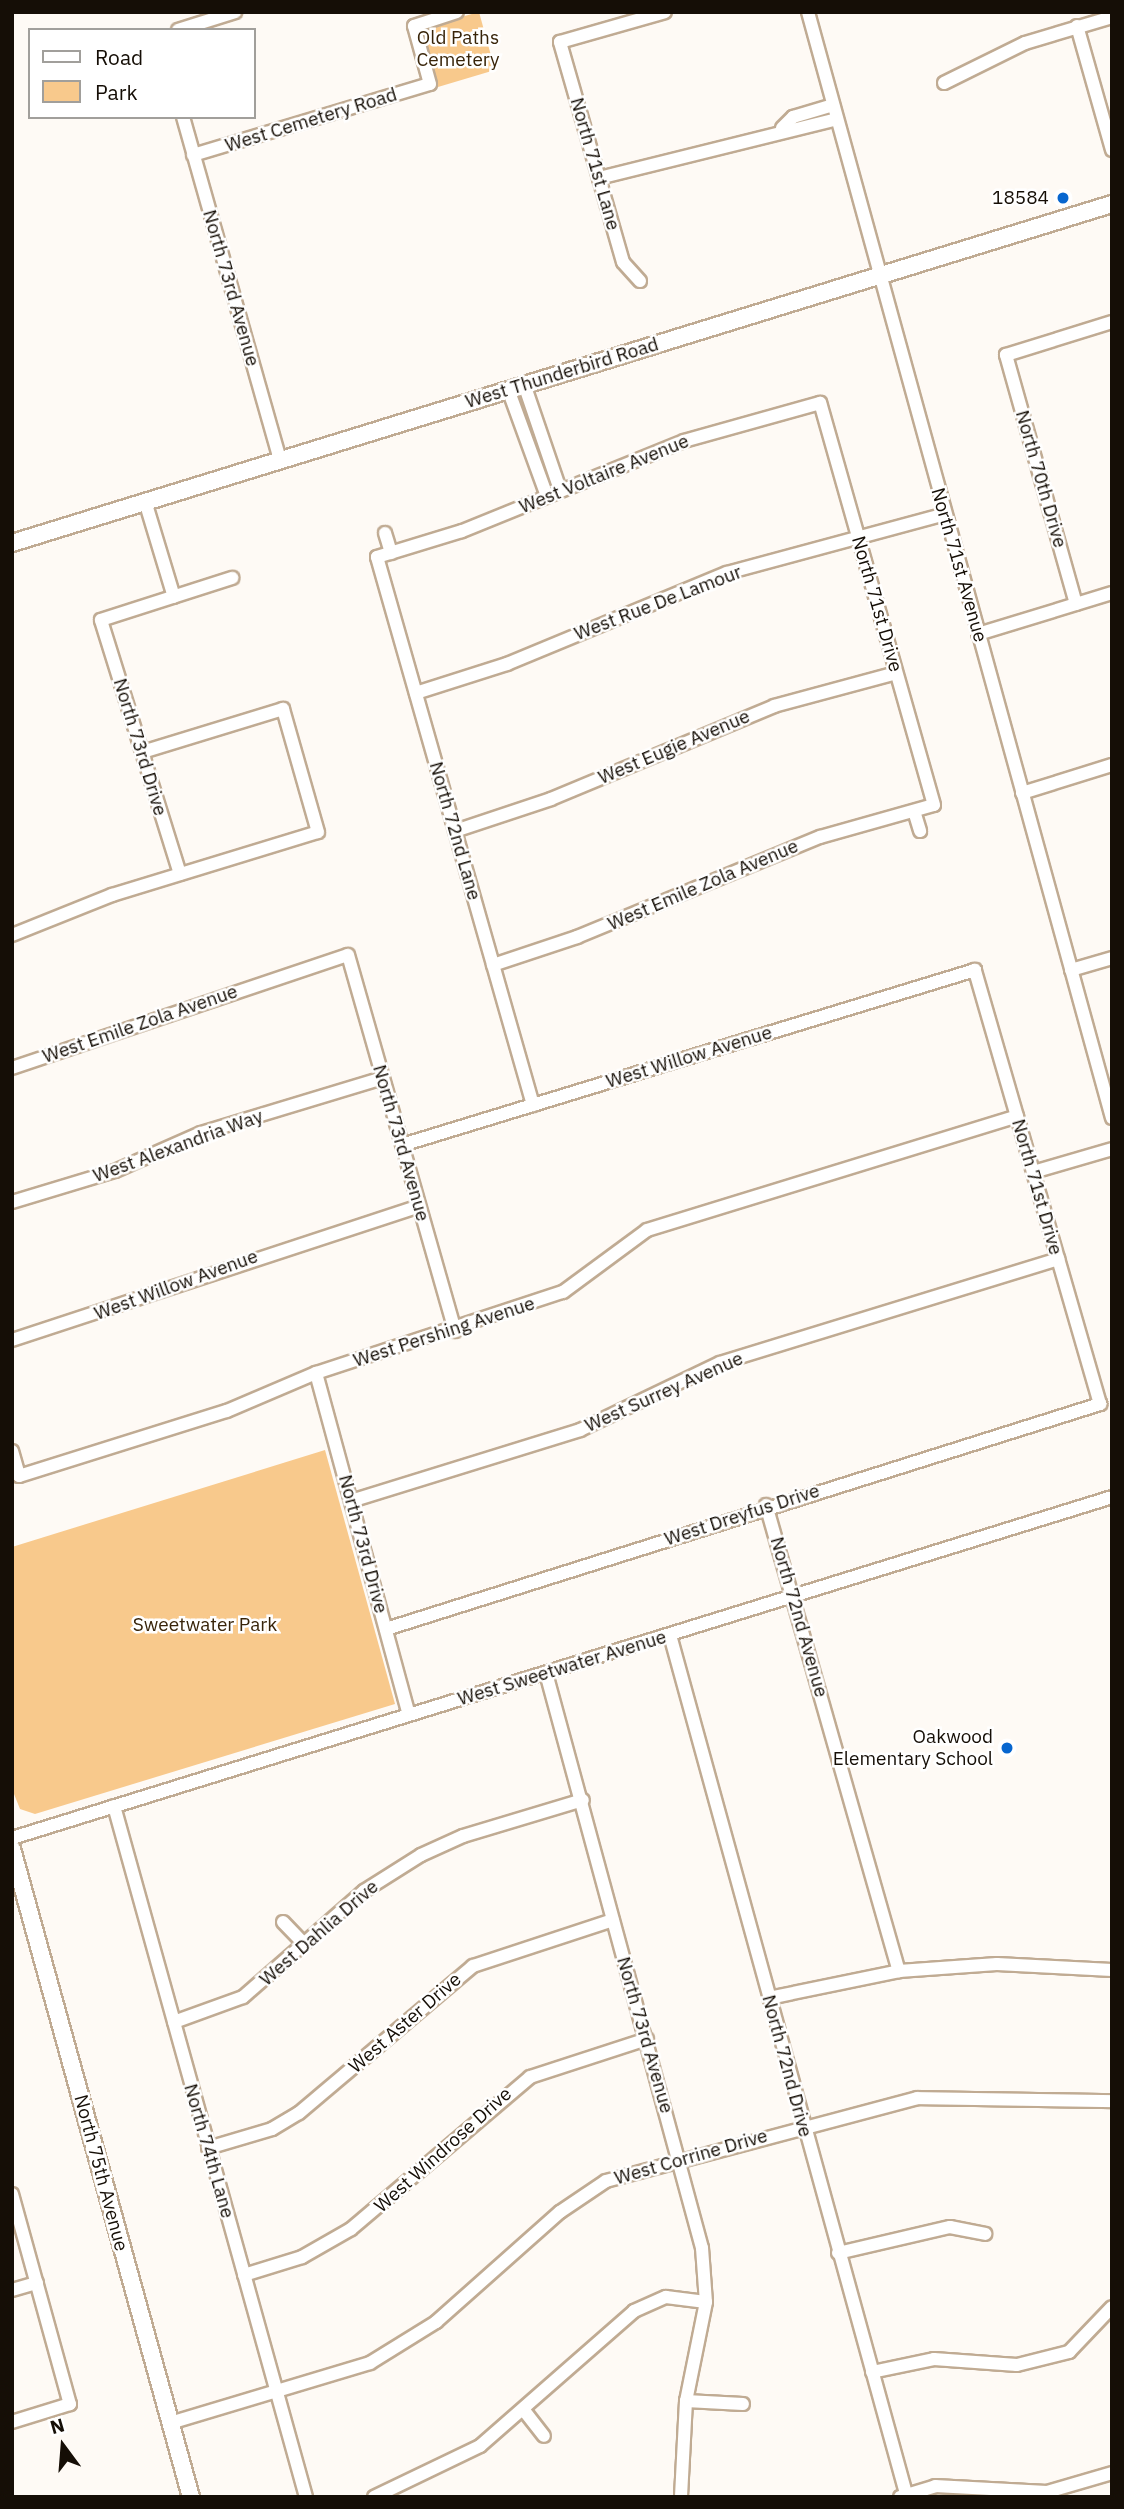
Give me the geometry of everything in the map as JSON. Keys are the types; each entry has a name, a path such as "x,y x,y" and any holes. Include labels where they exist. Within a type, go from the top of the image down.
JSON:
{"main road":[{"name":"West Thunderbird Road","path":"12,543 1112,204"},
{"name":"North 75th Avenue","path":"12,1849 191,2497"}],"street":[{"path":"184,28 236,12"},
{"name":"West Cemetery Road","path":"193,155 430,84 414,26 457,12"},
{"name":"North 71st Lane","path":"640,281 623,262 560,42 665,12"},
{"name":"North 71st Avenue","path":"808,12 1112,1118"},
{"path":"944,83 1077,26 1112,17"},
{"path":"1077,26 1112,150"},
{"path":"782,128 802,114 833,105"},
{"path":"802,114 806,128"},
{"name":"North 73rd Avenue","path":"184,119 281,459"},
{"path":"599,178 782,128 806,128 836,119"},
{"name":"North 70th Drive","path":"1076,604 1006,355 1112,322"},
{"path":"516,387 560,490"},
{"path":"516,387 547,496"},
{"name":"West Voltaire Avenue","path":"377,557 547,496 684,441 820,403"},
{"name":"North 71st Drive","path":"820,403 934,805"},
{"path":"145,501 174,597 232,578"},
{"name":"West Rue De Lamour","path":"416,694 483,673 727,573 945,514"},
{"path":"385,533 391,553"},
{"name":"North 72nd Lane","path":"377,557 533,1105"},
{"path":"978,634 1112,593"},
{"name":"North 73rd Drive","path":"174,597 101,620 180,874"},
{"name":"West Eugie Avenue","path":"455,831 551,799 774,706 896,673"},
{"path":"12,934 180,874 318,832 283,709 142,752"},
{"path":"1022,793 1112,765"},
{"name":"West Emile Zola Avenue","path":"493,965 577,937 820,836 934,805"},
{"path":"914,811 920,831"},
{"name":"North 73rd Avenue","path":"348,955 455,1331"},
{"name":"West Emile Zola Avenue","path":"12,1068 348,955"},
{"path":"1071,970 1112,958"},
{"name":"North 71st Drive","path":"975,970 1100,1404"},
{"name":"West Willow Avenue","path":"402,1145 975,970"},
{"name":"West Alexandria Way","path":"12,1202 115,1171 201,1133 383,1078"},
{"name":"West Pershing Avenue","path":"12,1451 19,1476 226,1411 316,1373 455,1331 563,1292 647,1230 1017,1116"},
{"path":"1033,1172 1112,1149"},
{"name":"West Willow Avenue","path":"12,1340 419,1206"},
{"name":"West Surrey Avenue","path":"351,1501 580,1430 720,1363 1058,1259"},
{"name":"North 73rd Drive","path":"316,1373 410,1715"},
{"name":"West Dreyfus Drive","path":"386,1629 766,1505 1100,1404"},
{"name":"West Sweetwater Avenue","path":"12,1838 1112,1497"},
{"name":"North 72nd Avenue","path":"766,1505 899,1971"},
{"name":"North 72nd Drive","path":"670,1634 904,2496"},
{"name":"North 73rd Avenue","path":"546,1673 680,2157 702,2248 706,2302 686,2401 681,2497"},
{"name":"West Dahlia Drive","path":"174,2022 243,1997 364,1891 421,1855 463,1836 583,1800"},
{"name":"North 74th Lane","path":"114,1806 306,2497"},
{"name":"West Aster Drive","path":"208,2148 272,2129 299,2113 473,1966 613,1920"},
{"path":"283,1922 304,1944"},
{"path":"769,1998 899,1971 997,1964 1112,1970"},
{"name":"West Windrose Drive","path":"244,2275 302,2256 351,2229 530,2077 647,2039"},
{"name":"West Corrine Drive","path":"170,2423 370,2363 436,2322 560,2212 606,2181 680,2157 917,2098 1112,2101"},
{"path":"12,2194 70,2404 12,2422"},
{"path":"838,2253 950,2227 985,2234"},
{"path":"12,2290 37,2283"},
{"path":"374,2497 431,2474 526,2413 634,2311 666,2297 706,2302"},
{"path":"872,2372 934,2359 1017,2365 1069,2352 1112,2307"},
{"path":"686,2401 743,2404"},
{"path":"526,2413 544,2436"},
{"path":"904,2496 935,2486 1047,2492 1112,2473"}],"green space":[{"name":"Old Paths Cemetery","path":"479,12 495,70 438,87 422,28"},
{"name":"Sweetwater Park","path":"325,1450 395,1704 35,1814 20,1809 12,1789 12,1547"}],"place":[{"name":"18584","path":"1063,198"},
{"name":"Oakwood Elementary School","path":"1007,1748"}]}
